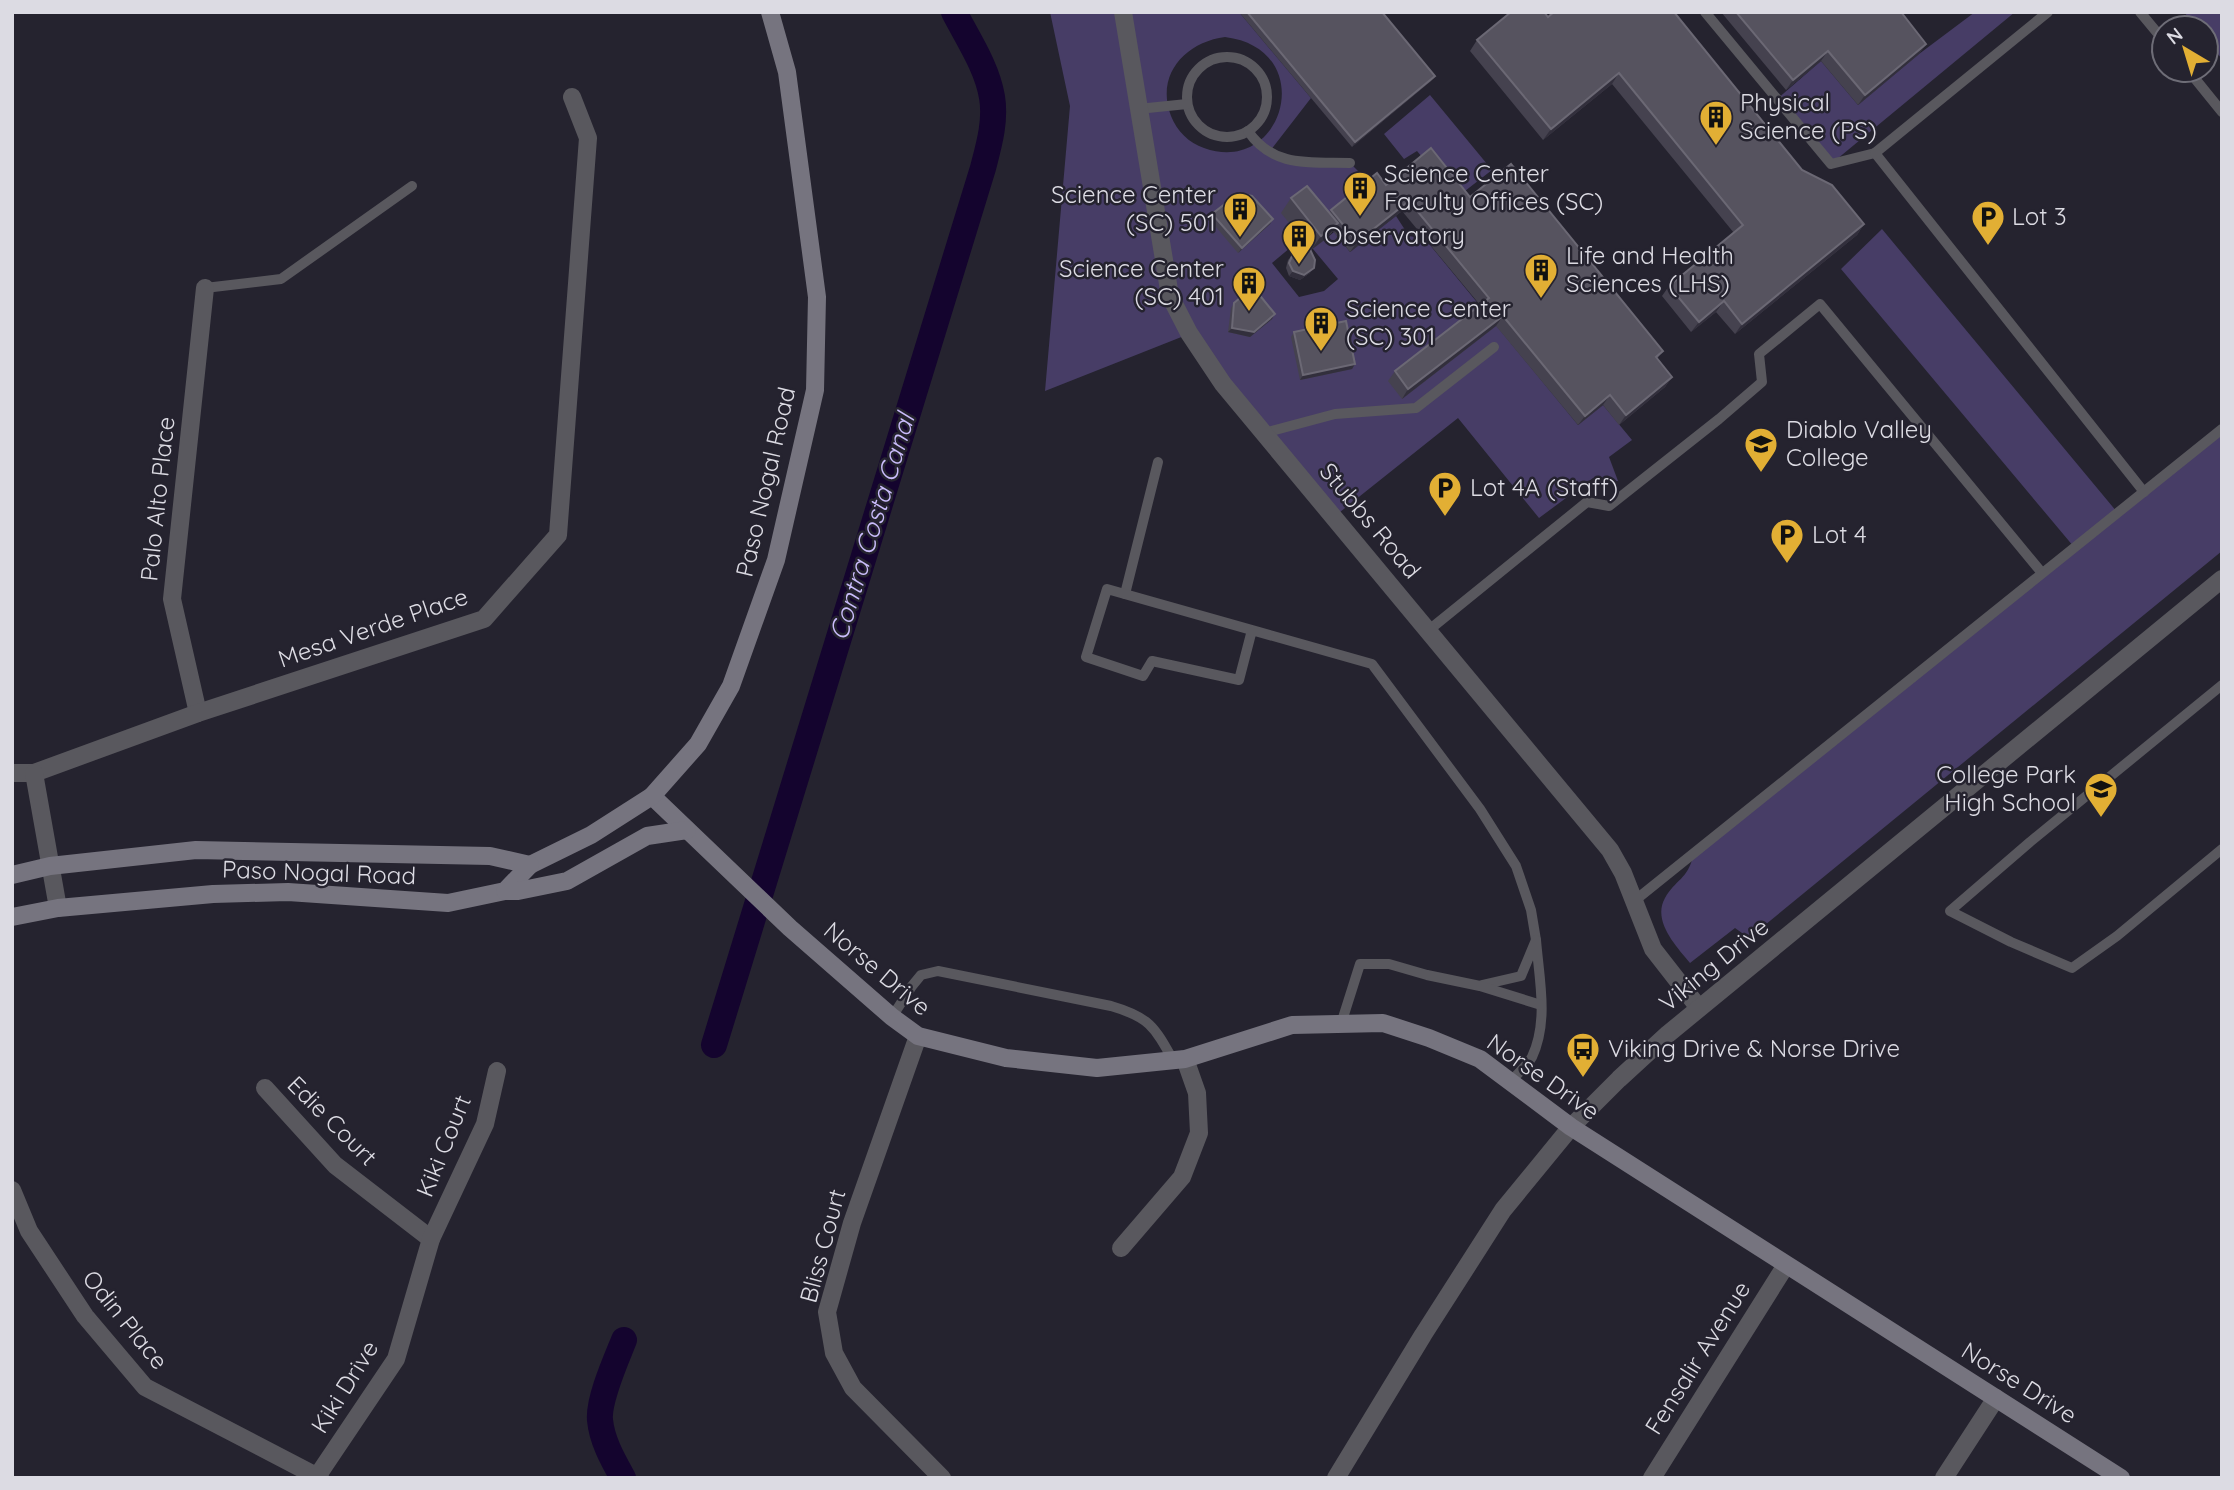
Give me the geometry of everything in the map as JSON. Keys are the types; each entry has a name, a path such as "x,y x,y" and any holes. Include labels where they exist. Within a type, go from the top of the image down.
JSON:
{"street":[{"name":"Paso Nogal Road","path":"12,917 58,908 213,894 288,892 448,903 505,891 530,865 591,835 652,796 698,744 731,686 776,560 815,390 817,297 787,72 770,12"},
{"name":"Stubbs Road","path":"1123,12 1170,296 1189,333 1223,384 1610,850 1623,873 1653,949 1699,1008"},
{"name":"Mesa Verde Place","path":"34,773 198,713 484,619 558,536 588,138 572,97"},
{"name":"Palo Alto Place","path":"198,713 172,599 205,288"},
{"name":"Viking Drive","path":"1336,1478 1503,1210 1570,1127 1699,1008 2222,579"},
{"path":"12,773 34,773 58,908"},
{"name":"Norse Drive","path":"652,796 777,915 892,1017 918,1036 1006,1058 1097,1068 1179,1059 1292,1025 1382,1023 1429,1038 1480,1059 1570,1127 2121,1478"},
{"path":"505,891 567,881 647,836 687,830"},
{"name":"Paso Nogal Road","path":"12,875 50,866 196,850 491,856 530,865"},
{"name":"Bliss Court","path":"918,1036 852,1223 827,1312 834,1353 853,1388 942,1478"},
{"path":"1122,1248 1182,1177 1199,1133 1197,1093 1179,1059"},
{"name":"Kiki Court","path":"431,1239 485,1124 497,1071"},
{"name":"Edie Court","path":"265,1088 335,1165 431,1239"},
{"name":"Odin Place","path":"12,1190 30,1231 85,1316 145,1387 318,1477"},
{"name":"Kiki Drive","path":"318,1477 396,1359 431,1239"},
{"name":"Fensalir Avenue","path":"1652,1478 1786,1265"},
{"path":"1944,1478 1996,1398"}],"lane":[{"path":"1705,12 1831,164 1875,153 2048,12"},
{"path":"1220,57 1238,58 1255,68 1262,78 1267,97 1262,116 1248,131 1238,136 1224,137 1210,134 1196,123 1187,104 1189,83 1199,67 1220,57"},
{"path":"2199,84 2222,112"},
{"path":"1138,108 1187,104"},
{"path":"1248,131 1270,152 1290,162 1350,163"},
{"path":"1875,153 2144,492"},
{"path":"205,288 281,279 412,186"},
{"path":"1429,630 1587,502 1609,506 1719,419 1762,382 1759,354 1821,304 2042,573"},
{"path":"1264,433 1335,414 1416,408 1494,347"},
{"path":"1633,902 2222,429"},
{"path":"1125,594 1158,463"},
{"path":"1252,630 1240,680 1152,661 1143,677 1086,657 1107,589 1125,594 1372,664 1480,809 1516,866 1531,910 1541,1005 1540,1035 1531,1059 1510,1082"},
{"path":"2222,685 1950,911 2011,942 2073,968 2117,936 2222,849"},
{"path":"1480,986 1521,976 1536,940"},
{"path":"1341,1024 1360,964 1389,964 1480,986 1541,1005"},
{"path":"892,1017 921,975 938,971 1136,1013 1156,1030 1179,1059"}],"shaded area":[{"path":"1050,12 1239,12 1311,98 1270,151 1290,162 1350,163 1370,183 1324,220 1328,237 1334,232 1350,252 1396,216 1409,236 1425,239 1578,425 1603,405 1632,440 1609,457 1618,481 1599,484 1593,478 1539,518 1458,418 1335,516 1189,334 1045,391 1070,106","holes":["1225,37 1255,46 1273,63 1281,85 1280,108 1271,129 1254,145 1232,152 1204,148 1189,140 1171,116 1167,101 1167,87 1177,63 1198,46","1303,237 1338,279 1324,291 1299,297 1272,263"]},
{"path":"1975,12 2015,12 1831,164 1777,99 1821,61 1858,105"},
{"path":"2184,12 2222,12 2222,59 2220,14"},
{"path":"1430,95 1492,170 1456,198 1417,151 1404,159 1384,134"},
{"path":"1882,229 2117,512 2222,429 2222,551 1749,938 1735,928 1690,963 1667,933 1661,915 1665,898 1685,875 1693,856 2074,547 1841,269"}],"building":[{"path":"1247,12 1382,12 1435,76 1355,142"},
{"name":"Physical Science (PS)","path":"1511,12 1544,12 1548,17 1554,12 1674,12 1802,170 1832,185 1864,224 1742,324 1724,301 1699,322 1669,286 1743,225 1619,73 1551,129 1477,40"},
{"path":"1736,12 1901,12 1926,44 1865,95 1828,51 1793,80"},
{"name":"Life and Health Sciences (LHS)","path":"1431,148 1470,197 1511,164 1663,351 1656,357 1672,377 1626,415 1610,395 1585,416 1503,316 1408,389 1395,371 1489,298 1409,201 1357,242 1331,210 1377,173 1386,185"},
{"path":"1307,186 1338,223 1321,236 1291,198"},
{"name":"Science Center (SC) 501","path":"1239,193 1252,196 1273,219 1242,248 1212,214"},
{"name":"Observatory","path":"1308,245 1315,260 1314,268 1304,275 1293,271 1289,263 1292,256"},
{"name":"Science Center (SC) 401","path":"1253,287 1275,314 1254,332 1232,328 1234,303"},
{"name":"Science Center (SC) 301","path":"1346,321 1355,364 1303,375 1294,332"}],"waterway":[{"name":"Contra Costa Canal","path":"714,1045 987,151 993,115 990,86 954,12"},
{"name":"Contra Costa Canal","path":"623,1478 606,1443 600,1412 612,1369 624,1340"}],"place":[{"name":"Physical Science (PS)","path":"1716,147"},
{"name":"Science Center Faculty Offices (SC)","path":"1360,218"},
{"name":"Science Center (SC) 501","path":"1240,239"},
{"name":"Lot 3","path":"1988,247"},
{"name":"Observatory","path":"1299,266"},
{"name":"Life and Health Sciences (LHS)","path":"1541,300"},
{"name":"Science Center (SC) 401","path":"1249,313"},
{"name":"Science Center (SC) 301","path":"1321,353"},
{"name":"Diablo Valley College","path":"1761,474"},
{"name":"Lot 4A (Staff)","path":"1445,518"},
{"name":"Lot 4","path":"1787,565"},
{"name":"College Park High School","path":"2101,819"},
{"name":"Viking Drive & Norse Drive","path":"1583,1079"}]}
